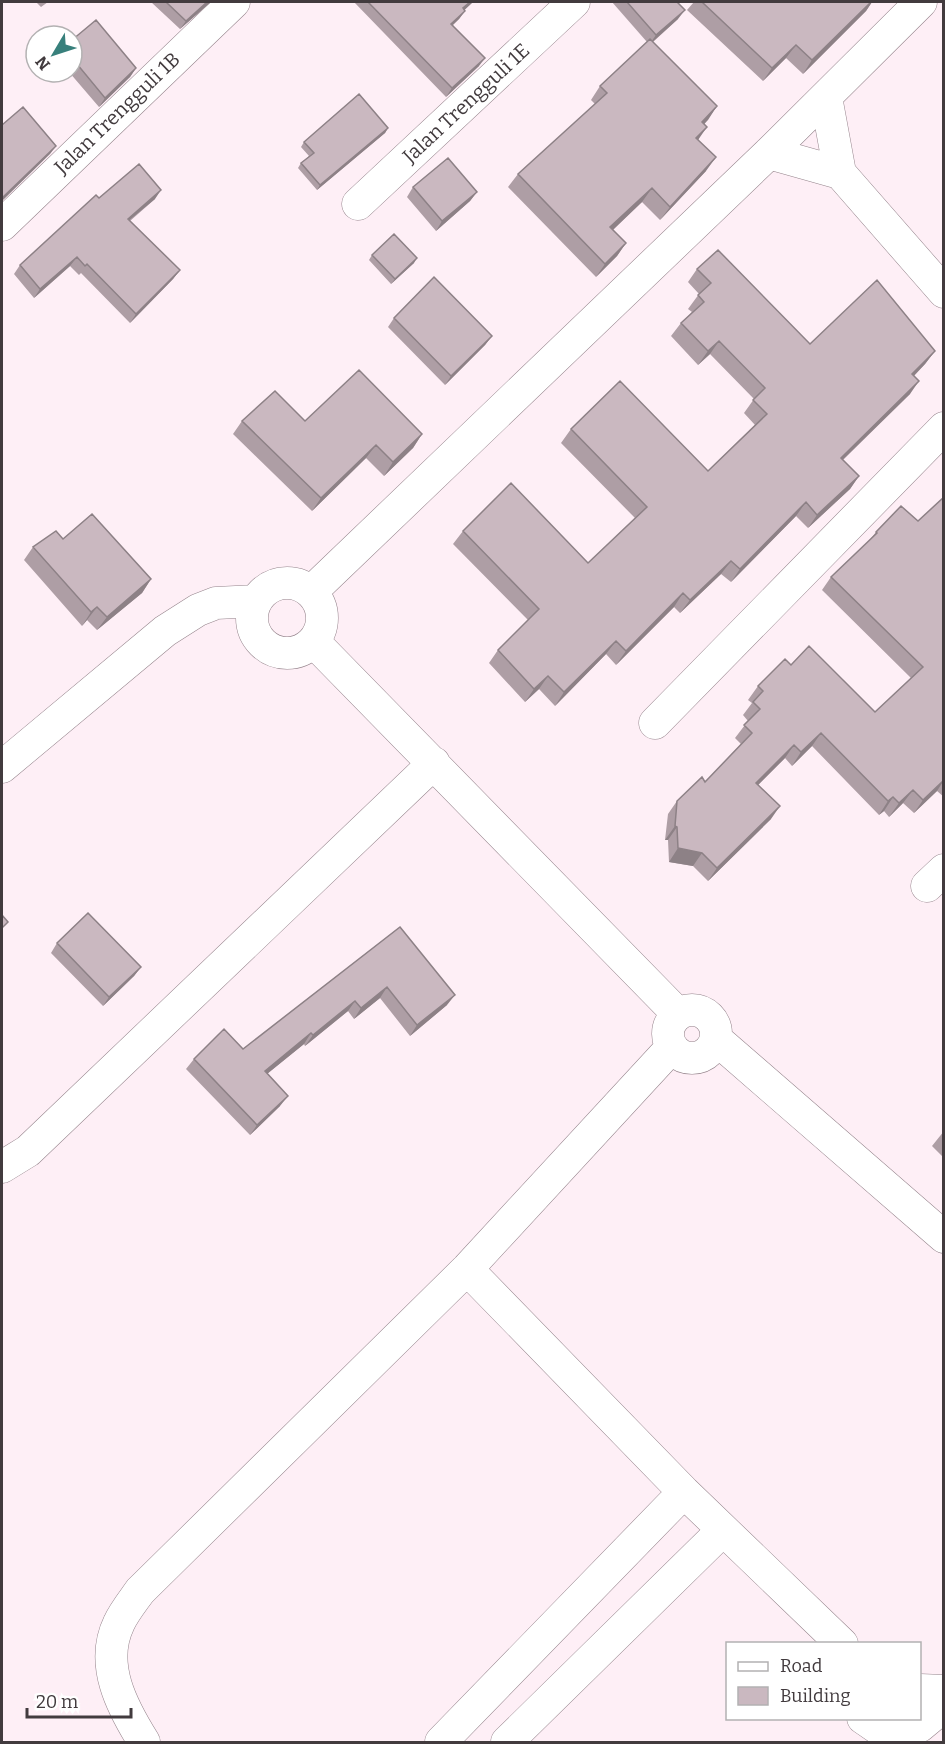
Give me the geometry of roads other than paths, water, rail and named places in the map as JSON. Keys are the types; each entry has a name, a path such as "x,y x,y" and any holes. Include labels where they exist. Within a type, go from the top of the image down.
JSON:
{"street":[{"name":"Jalan Trengguli 1B","path":"2,225 234,2"},
{"name":"Jalan Trengguli 1E","path":"358,204 574,2"},
{"path":"312,592 769,153 921,2"},
{"path":"826,97 840,173 944,292"},
{"path":"769,153 840,173"},
{"path":"655,723 944,428"},
{"path":"281,582 297,584 312,592 320,603 323,616 321,630 314,642 302,650 288,654 274,651 261,643 254,630 252,615 255,601 266,589 281,582"},
{"path":"2,767 157,638 198,610 216,603 255,601"},
{"path":"314,642 678,1014"},
{"path":"2,1167 28,1151 434,763"},
{"path":"716,1039 711,1049 702,1056 691,1058 680,1055 672,1047 668,1029 678,1014 687,1010 705,1014 712,1020 716,1039 944,1237"},
{"path":"144,1743 113,1679 110,1652 119,1623 140,1591 467,1269 672,1047"},
{"path":"467,1269 684,1492 840,1642"},
{"path":"441,1743 684,1492"},
{"path":"507,1743 723,1530"},
{"path":"921,1690 944,1691"},
{"path":"865,1720 882,1731 902,1736 920,1726 944,1706"}]}
